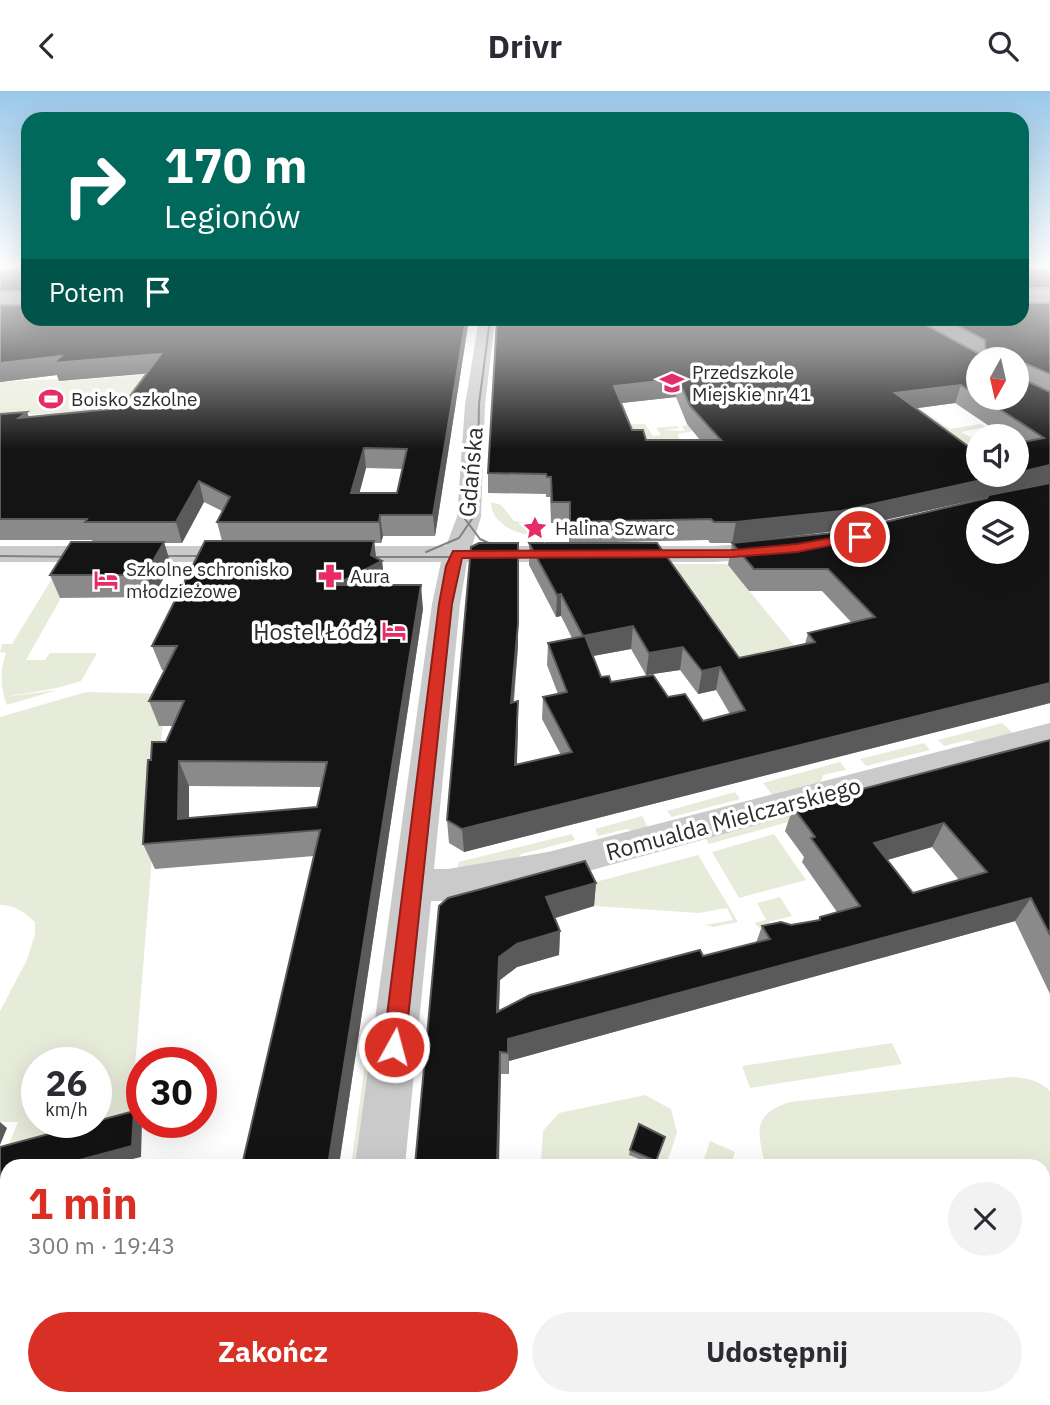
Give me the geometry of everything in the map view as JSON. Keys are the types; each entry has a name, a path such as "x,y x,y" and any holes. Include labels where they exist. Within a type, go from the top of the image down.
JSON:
{"street":[{"name":"Gdańska","path":"381,1159 446,604 452,566 469,517 475,405 486,327"},
{"path":"308,554 714,554 797,548"},
{"path":"0,554 273,554"},
{"name":"Romualda Mielczarskiego","path":"413,884 448,885 548,867 1050,734"}],"green space":[{"path":"160,373 123,409 94,410 91,414 0,414 0,382 59,379 57,382"},
{"path":"911,403 950,429 966,426 966,431 961,432 966,435 966,447 958,448 915,418"},
{"path":"581,423 645,424 653,436 661,435 656,428 678,426 679,428 663,430 683,431 685,430 681,426 688,425 693,431 678,434 685,459"},
{"path":"491,502 501,505 514,521 530,523 530,535 517,532 499,521"},
{"path":"61,564 80,564 26,660 45,660 50,653 97,653 81,681 5,697 57,690 7,705 5,698 2,685 6,653 0,652 2,644 12,644"},
{"path":"654,564 727,564 807,661 734,681"},
{"path":"86,692 171,694 164,709 137,1047 126,1047 126,1117 112,1121 112,1047 21,1047 21,1138 48,1138 7,1149 18,1122 0,1122 0,1011 27,960 35,934 35,922 19,910 0,905 0,717"},
{"path":"1002,723 1013,733 983,744 968,740 944,746 938,740"},
{"path":"924,743 930,750 866,766 860,759"},
{"path":"840,762 846,770 823,775 820,786 775,798 763,783"},
{"path":"735,792 740,799 672,817 667,811"},
{"path":"794,808 810,816 709,844 704,835"},
{"path":"642,816 650,831 640,833 626,829 598,836 595,829"},
{"path":"572,834 575,840 521,854 517,864 458,872 458,862"},
{"path":"774,834 806,880 739,898 712,852"},
{"path":"698,855 738,922 713,927 706,925 733,920 727,908 699,913 594,906 584,885"},
{"path":"780,897 792,916 769,922 772,931 762,930 754,923 766,920 757,903"},
{"path":"892,1043 902,1064 750,1088 742,1066"},
{"path":"366,1058 373,1058 359,1159 352,1159"},
{"path":"1011,1077 1032,1080 1050,1091 1050,1159 764,1159 760,1143 760,1126 763,1119 777,1107 790,1102"},
{"path":"645,1095 671,1109 677,1133 668,1159 639,1159 629,1155 639,1159 541,1159 543,1131 559,1113"},
{"path":"710,1141 735,1152 733,1159 704,1159"}],"building":[{"path":"0,327 465,327 433,515 380,515 379,522 217,522 230,497 199,481 176,522 0,519 0,414 27,412 19,418 121,408 161,354 53,363 61,356 0,363","holes":["364,448 407,449 397,493 351,493"]},
{"path":"497,327 930,327 966,347 966,388 961,385 895,393 966,445 966,483 841,511 736,522 714,522 711,519 570,522 570,502 552,502 551,477 546,474 488,473","holes":["678,379 690,406 721,440 646,440 643,430 632,430 614,386"]},
{"path":"961,327 1050,327 1050,374 1029,365 1029,347 985,347 985,340"},
{"path":"1029,382 1050,392 1050,465 1029,470 1029,441 1044,438 1029,428 1029,424 1022,424 1001,410 1029,410"},
{"path":"1050,483 1050,683 462,829 447,820 471,547 479,543 518,543 518,624 511,703 518,701 515,765 572,752 543,697 567,692 548,643 585,636 601,677 609,676 611,682 653,675 668,697 685,694 703,721 745,710 720,667 702,671 683,647 649,653 633,626 583,636 529,543 657,543 739,658 815,642 808,633 875,617 828,569 754,569 732,543 842,532 966,503 966,564 1029,564 1029,501 974,501 989,495"},
{"path":"205,541 374,541 371,555 382,561 335,585 421,585 329,1159 243,1159 320,830 143,844 148,760 151,760 152,742 166,742 184,701 149,701 177,646 152,646","holes":["179,761 327,762 317,807 178,819"]},
{"path":"71,542 164,542 145,575 50,575"},
{"path":"1050,740 1050,935 1031,898 508,1039 508,1053 500,1052 497,1159 416,1159 439,906 448,898 585,861 596,883 546,897 560,931 517,944 499,957 497,1012 530,995 700,950 703,956 770,939 762,926 820,920 820,917 860,906 811,838 815,837 793,807","holes":["944,823 987,872 913,893 874,843"]},
{"path":"126,1113 126,1138 132,1138 132,1146 83,1159 0,1159 0,1147 34,1138 112,1138 112,1117"},
{"path":"639,1124 665,1137 657,1159 630,1150"}],"tram line":[{"path":"469,524 472,519 478,458 479,404 489,327"},
{"path":"465,519 469,524"},
{"path":"426,552 459,538 469,524"},
{"path":"469,524 480,539 504,550"},
{"path":"0,556 80,557"},
{"path":"150,556 217,556"},
{"path":"647,557 749,556"},
{"path":"357,557 549,557"}],"place":[{"name":"Przedszkole Miejskie nr 41","path":"672,383"},
{"name":"Boisko szkolne","path":"51,399"},
{"name":"Halina Szwarc","path":"535,528"},
{"name":"Aura","path":"330,576"},
{"name":"Szkolne schronisko młodzieżowe","path":"106,580"},
{"name":"Hostel Łódź","path":"394,631"}],"route":[{"path":"394,1047 446,604 452,566 457,554 732,554 797,548 860,537"}]}
